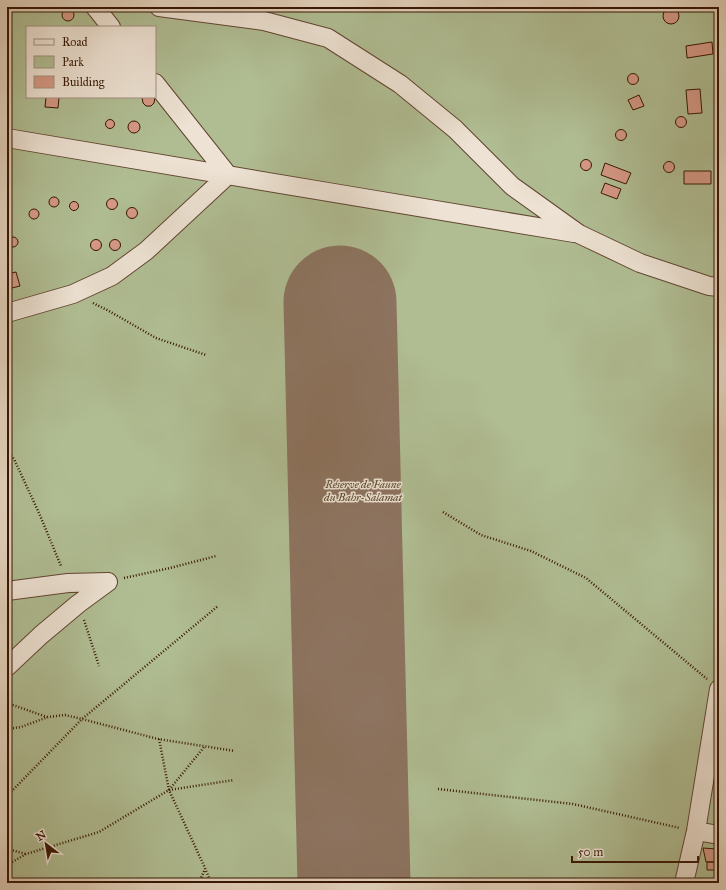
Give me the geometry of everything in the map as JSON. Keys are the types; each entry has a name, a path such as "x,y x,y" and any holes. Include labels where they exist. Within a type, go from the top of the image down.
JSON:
{"street":[{"path":"95,7 110,26"},
{"path":"159,7 264,21 328,38 400,84 455,130 512,186 579,234 640,263 709,286 719,287"},
{"path":"156,84 228,175"},
{"path":"7,138 152,164 228,175 579,234"},
{"path":"7,313 73,294 112,276 146,251 228,175"},
{"path":"7,592 68,584 108,582"},
{"path":"7,667 41,635 78,604 108,582"},
{"path":"684,883 696,831 719,689"},
{"path":"696,831 719,835"}],"path":[{"path":"73,294 109,311 156,338 206,355"},
{"path":"7,451 14,459 39,512 68,584"},
{"path":"443,512 481,535 531,551 586,578 719,689"},
{"path":"108,582 216,556"},
{"path":"78,604 99,666"},
{"path":"7,796 82,719 218,606"},
{"path":"7,703 48,717"},
{"path":"7,729 48,717 65,715 158,739 235,751"},
{"path":"158,739 169,790 211,883"},
{"path":"7,865 26,854 99,832 169,790 205,746"},
{"path":"169,790 234,780"},
{"path":"438,789 573,804 696,831"},
{"path":"7,849 26,854"},
{"path":"199,883 205,868"}],"green space":[{"name":"Réserve de Faune du Bahr-Salamat","path":"7,7 719,7 719,883 7,883"}],"building":[{"path":"668,8 674,8 679,13 677,22 674,24 668,24 663,19 663,13"},
{"path":"70,9 73,10 73,20 66,21 63,20 62,13 63,10"},
{"path":"712,42 713,54 687,58 686,46"},
{"path":"631,74 635,74 637,75 637,83 631,84 628,81 628,77"},
{"path":"700,89 702,113 688,114 686,90"},
{"path":"639,95 644,106 633,110 628,100"},
{"path":"46,98 59,98 58,108 45,107"},
{"path":"142,98 155,98 154,103 151,106 146,106 143,103"},
{"path":"679,117 683,117 685,118 685,126 679,127 676,124 676,120"},
{"path":"110,119 115,124 110,129 105,124"},
{"path":"132,121 136,121 140,127 136,133 132,133 128,129 128,125"},
{"path":"619,130 623,130 625,131 625,139 619,140 616,137 616,133"},
{"path":"584,160 588,160 590,161 590,169 584,170 581,167 581,163"},
{"path":"667,162 671,162 673,163 673,171 667,172 664,169 664,165"},
{"path":"605,163 631,173 626,184 601,175"},
{"path":"684,171 711,171 711,184 684,184"},
{"path":"605,183 621,189 617,199 601,193"},
{"path":"52,197 56,197 58,198 58,206 52,207 49,204 49,200"},
{"path":"112,198 116,200 118,204 116,208 112,210 108,208 106,204 108,200"},
{"path":"72,202 76,202 78,206 76,210 72,210 70,208 70,204"},
{"path":"130,208 134,208 136,209 136,217 130,218 127,215 127,211"},
{"path":"32,209 36,209 38,210 38,218 32,219 29,216 29,212"},
{"path":"717,209 719,209 719,219 716,218 715,215"},
{"path":"11,237 15,237 17,238 17,246 11,247 8,244 8,240"},
{"path":"94,240 98,240 100,241 100,249 94,250 91,247 91,243"},
{"path":"113,240 117,240 119,241 119,249 113,250 110,247 110,243"},
{"path":"7,261 11,264 9,271 7,271"},
{"path":"16,272 20,286 8,289 7,274"},
{"path":"719,795 719,806 715,800"},
{"path":"719,810 719,822 716,820 715,816"},
{"path":"703,848 717,849 716,862 706,862"},
{"path":"707,862 716,862 716,870 707,870"}],"runway":[{"path":"340,302 354,883"}]}
